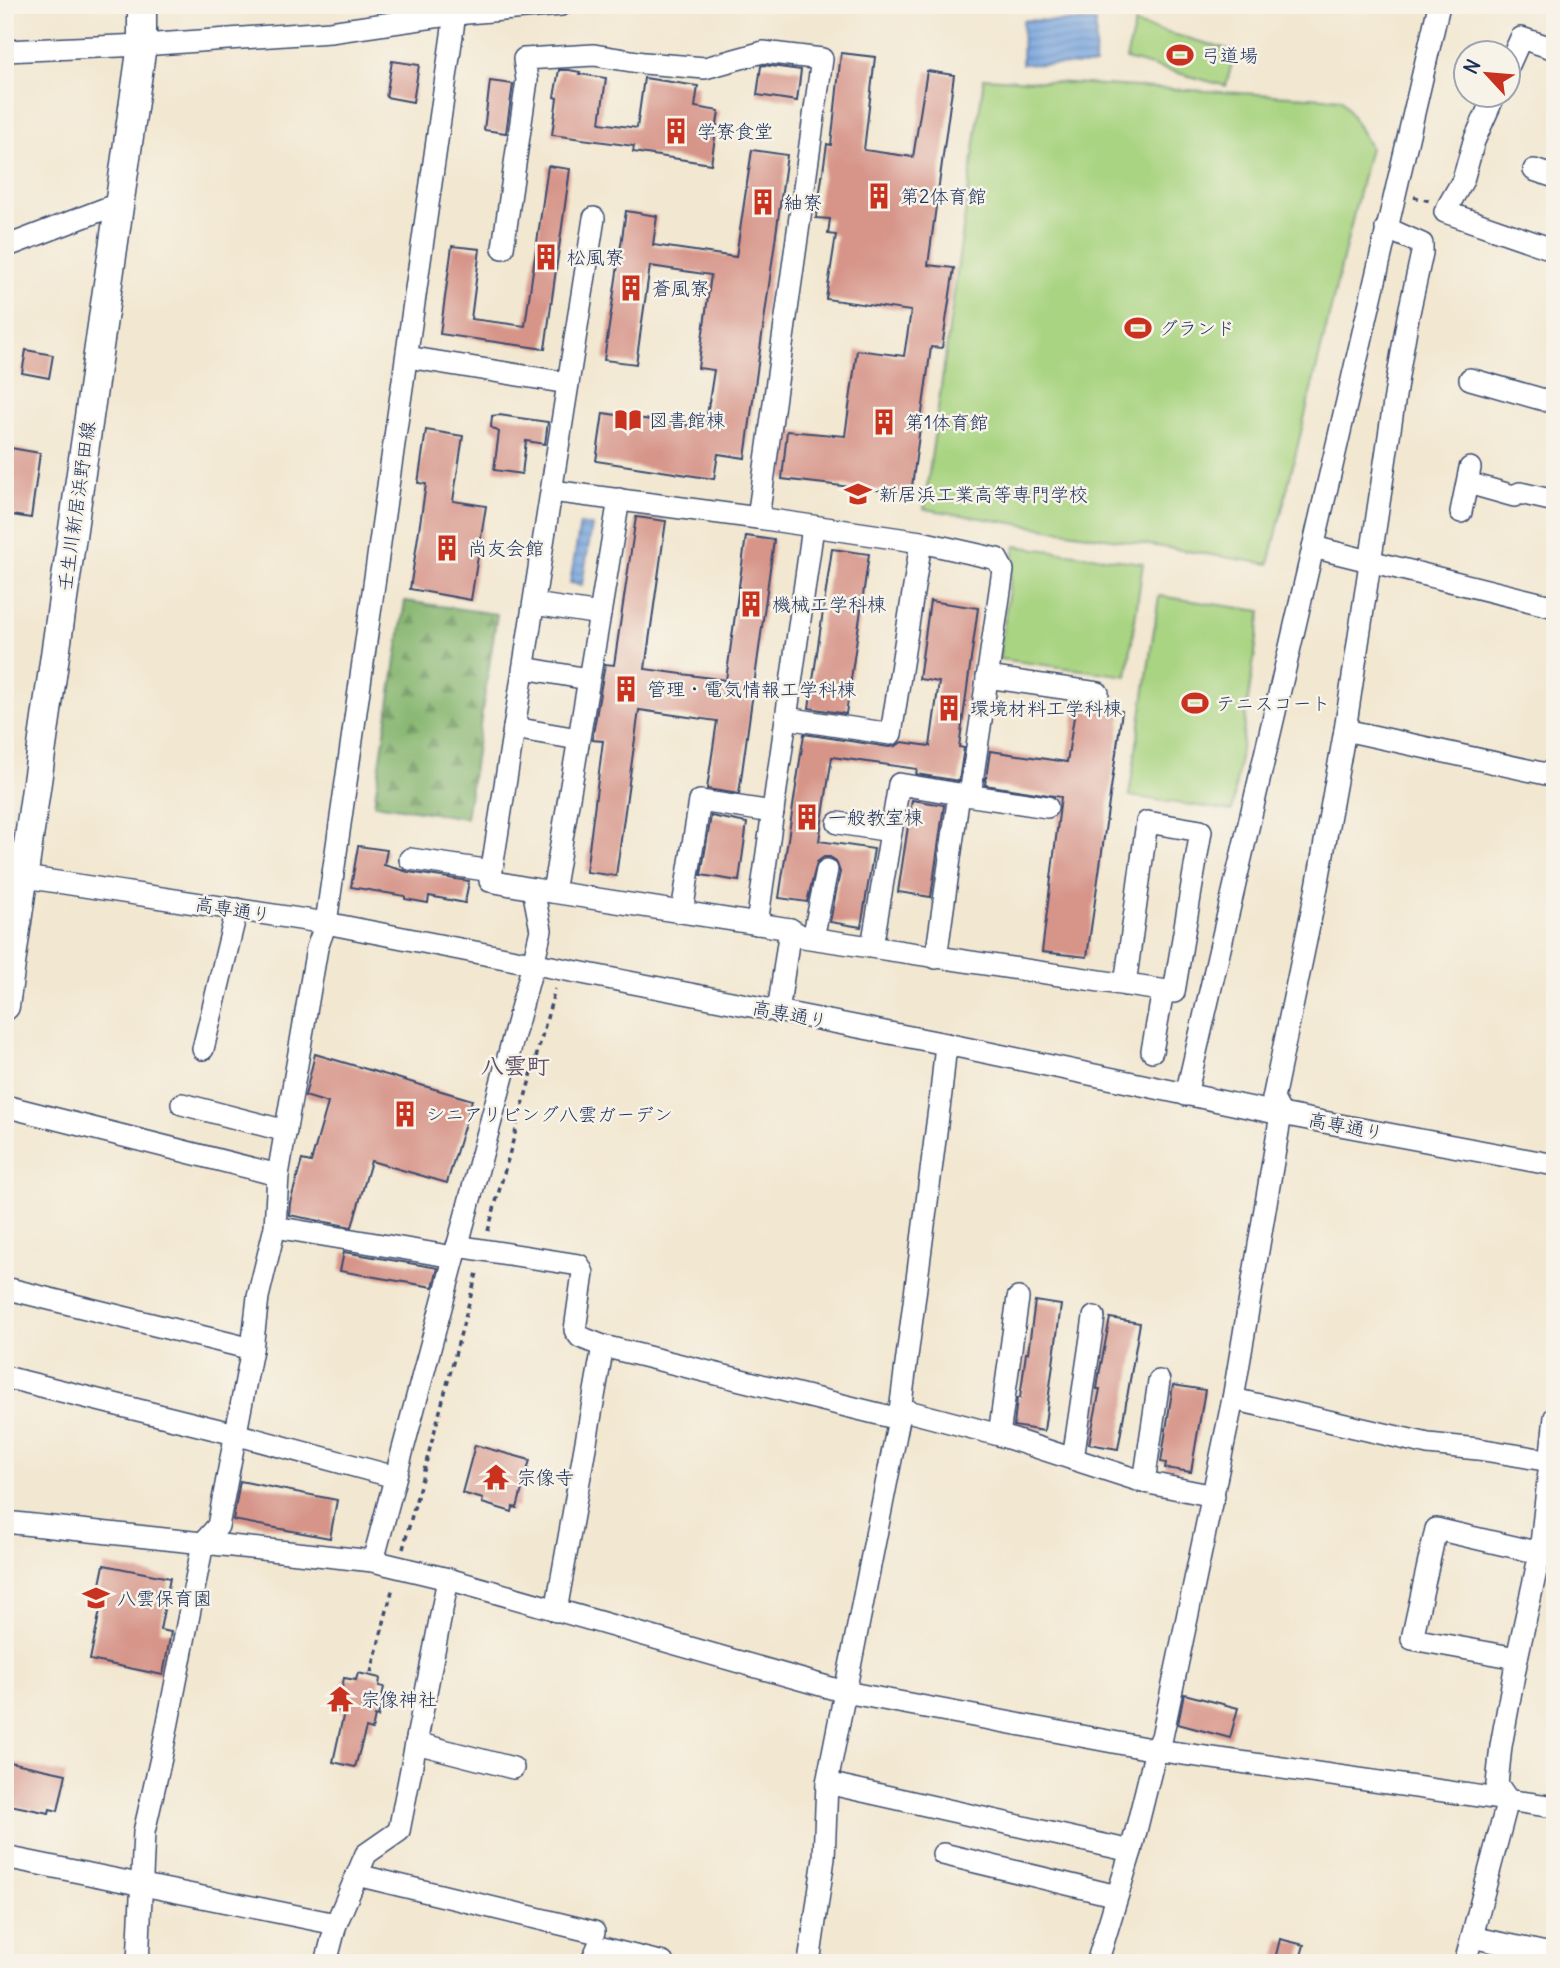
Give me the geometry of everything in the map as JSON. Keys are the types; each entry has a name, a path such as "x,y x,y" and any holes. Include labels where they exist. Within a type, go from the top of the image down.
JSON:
{"main road":[{"name":"壬生川新居浜野田線","path":"5,1006 14,875 120,203 142,45 142,5"}],"street":[{"path":"5,51 330,32 453,10 561,5"},
{"path":"1186,1095 1439,5"},
{"path":"138,1963 144,1832 203,1543 218,1526 252,1349 258,1297 275,1227 278,1175 317,948 326,923 407,357 453,10"},
{"path":"1522,38 1555,49"},
{"path":"503,248 527,79 524,59 594,55 644,63 705,68 763,52 822,58 758,518"},
{"path":"1489,108 1474,141 1463,180 1446,209 1555,250"},
{"path":"1534,170 1555,177"},
{"path":"5,247 120,203"},
{"path":"594,218 490,881 790,929 803,937 813,939 936,958 1163,991 1174,992 1201,831 1147,822 1125,985"},
{"path":"1097,1963 1131,1851 1161,1737 1214,1496 1281,1114 1273,1099 1317,887 1345,730 1408,317 1422,253 1422,244 1386,228"},
{"path":"407,357 568,383"},
{"path":"1470,379 1555,403"},
{"path":"1461,512 1469,476 1514,495 1520,493 1555,501"},
{"path":"552,491 921,542 997,559 1003,570 987,677 936,958"},
{"path":"373,1561 541,930 543,891 578,740 619,499"},
{"path":"757,924 813,527"},
{"path":"786,718 891,734 921,542"},
{"path":"1312,547 1555,607"},
{"path":"534,604 600,614"},
{"path":"524,668 589,679"},
{"path":"987,677 1098,693"},
{"path":"514,728 578,740"},
{"path":"1345,730 1555,776"},
{"path":"872,947 899,784 1047,807"},
{"path":"682,912 700,801 773,812"},
{"path":"838,823 891,831"},
{"path":"410,859 492,871"},
{"path":"813,939 827,870"},
{"name":"高専通り","path":"14,875 326,923 946,1044 1281,1114 1555,1165"},
{"path":"203,1049 237,909"},
{"path":"778,1012 790,929"},
{"path":"1153,1051 1163,991"},
{"path":"808,1963 824,1858 827,1783 860,1627 899,1414 946,1044"},
{"path":"183,1104 286,1131"},
{"path":"5,1106 278,1175"},
{"path":"275,1227 456,1252 579,1265 583,1273 575,1330 580,1336 603,1346 899,1414 999,1434 1144,1482 1214,1496"},
{"path":"5,1288 252,1349"},
{"path":"999,1434 1018,1298"},
{"path":"1073,1459 1094,1317"},
{"path":"556,1611 603,1346"},
{"path":"5,1377 395,1477"},
{"path":"1144,1482 1159,1381"},
{"path":"1233,1399 1428,1444 1551,1461"},
{"path":"1465,1963 1508,1800 1497,1784 1501,1746 1540,1553 1555,1417"},
{"path":"5,1522 373,1561 449,1579 845,1692 1156,1750 1555,1807"},
{"path":"1517,1658 1412,1639 1436,1529 1540,1553"},
{"path":"326,1963 336,1924 366,1854 399,1831 449,1579"},
{"path":"416,1743 513,1768"},
{"path":"827,1783 1131,1851"},
{"path":"943,1854 1117,1896"},
{"path":"5,1857 336,1924"},
{"path":"357,1875 594,1932"},
{"path":"1472,1937 1555,1955"},
{"path":"591,1963 598,1947 663,1963"}],"path":[{"path":"370,1673 398,1567"}],"green space":[{"name":"弓道場","path":"1135,24 1235,51 1226,86 1126,59"},
{"name":"グランド","path":"984,78 1342,99 1370,147 1269,564 924,509"},
{"path":"1015,546 1143,563 1127,676 999,659"},
{"name":"テニスコート","path":"1159,596 1261,611 1232,811 1129,796"},
{"path":"405,601 497,614 466,818 374,804"}],"water":[{"path":"1023,20 1096,22 1095,65 1022,64"},
{"path":"580,524 592,526 582,585 570,583"}],"building":[{"path":"841,53 875,57 864,150 913,157 927,71 954,75 928,265 954,268 942,348 931,347 911,494 782,479 787,431 845,436 857,350 904,356 911,311 826,299 836,235 828,234 830,219 816,218 827,144 831,145"},
{"path":"392,61 419,65 413,102 386,97"},
{"path":"761,66 801,70 797,101 757,95"},
{"path":"559,70 606,78 600,123 637,128 644,78 698,86 695,107 719,111 711,164 633,152 634,146 552,135"},
{"path":"490,81 513,84 506,133 484,130"},
{"path":"752,150 787,155 745,458 718,454 714,479 596,461 603,413 705,428 714,370 698,368 711,275 650,266 636,364 604,360 626,211 657,216 653,245 736,257"},
{"path":"548,166 570,169 545,349 440,334 452,246 480,249 471,319 525,326"},
{"path":"26,350 53,355 49,378 22,373"},
{"path":"492,416 548,422 545,444 526,441 522,474 494,470 499,432 491,427"},
{"name":"尚友会館","path":"426,430 463,436 453,501 486,506 471,600 410,589 426,484 418,483"},
{"path":"5,447 40,453 31,518 5,514"},
{"path":"636,517 666,521 645,669 726,680 746,536 774,540 739,794 707,789 717,721 639,710 616,876 586,872 603,741 592,740 605,664 614,665"},
{"path":"832,549 869,554 846,714 809,708"},
{"path":"930,601 978,608 959,747 964,748 959,781 916,774 917,769 832,757 819,841 874,849 861,927 830,922 840,872 836,861 830,857 824,857 817,862 807,902 779,898 804,734 889,747 902,742 930,746 939,682 919,679"},
{"path":"1076,704 1122,711 1087,957 1042,952 1061,797 985,785 990,751 1067,762"},
{"path":"912,800 944,805 931,897 898,892"},
{"path":"711,816 747,823 739,881 701,875"},
{"path":"358,846 387,850 384,865 408,872 469,881 465,903 429,896 428,903 405,899 405,896 351,887"},
{"name":"シニアリビング八雲ガーデン","path":"315,1054 472,1100 447,1183 371,1161 352,1227 289,1215 302,1160 311,1162 328,1103 305,1096"},
{"path":"344,1252 438,1268 433,1287 340,1271"},
{"path":"1035,1301 1061,1305 1044,1431 1014,1426"},
{"path":"1110,1318 1140,1323 1118,1449 1089,1444"},
{"path":"1173,1385 1205,1390 1191,1472 1165,1468 1166,1463 1161,1462"},
{"name":"宗像寺","path":"475,1445 530,1460 517,1508 513,1507 512,1512 482,1503 483,1499 462,1493"},
{"path":"240,1481 337,1500 330,1538 233,1520"},
{"path":"104,1565 170,1578 160,1630 171,1632 163,1675 90,1660 103,1595 98,1594"},
{"path":"358,1673 380,1678 379,1686 384,1687 378,1717 375,1716 372,1730 366,1728 355,1767 333,1762 344,1712 337,1711 344,1678 356,1680"},
{"path":"1184,1694 1238,1708 1230,1738 1178,1724"},
{"path":"5,1761 66,1774 58,1811 50,1809 49,1813 5,1804"},
{"path":"1280,1939 1304,1945 1299,1963 1274,1963"}],"place":[{"name":"弓道場","path":"1180,55"},
{"name":"学寮食堂","path":"676,131"},
{"name":"第2体育館","path":"879,196"},
{"name":"紬寮","path":"763,202"},
{"name":"松風寮","path":"546,257"},
{"name":"蒼風寮","path":"631,288"},
{"name":"グランド","path":"1138,328"},
{"name":"図書館棟","path":"628,420"},
{"name":"第1体育館","path":"884,422"},
{"name":"新居浜工業高等専門学校","path":"858,494"},
{"name":"尚友会館","path":"447,548"},
{"name":"機械工学科棟","path":"751,604"},
{"name":"管理・電気情報工学科棟","path":"626,689"},
{"name":"テニスコート","path":"1195,703"},
{"name":"環境材料工学科棟","path":"949,708"},
{"name":"一般教室棟","path":"807,817"},
{"name":"シニアリビング八雲ガーデン","path":"405,1114"},
{"name":"宗像寺","path":"496,1477"},
{"name":"八雲保育園","path":"96,1598"},
{"name":"宗像神社","path":"340,1699"}],"district":[{"name":"八雲町","path":"515,1066"}]}
